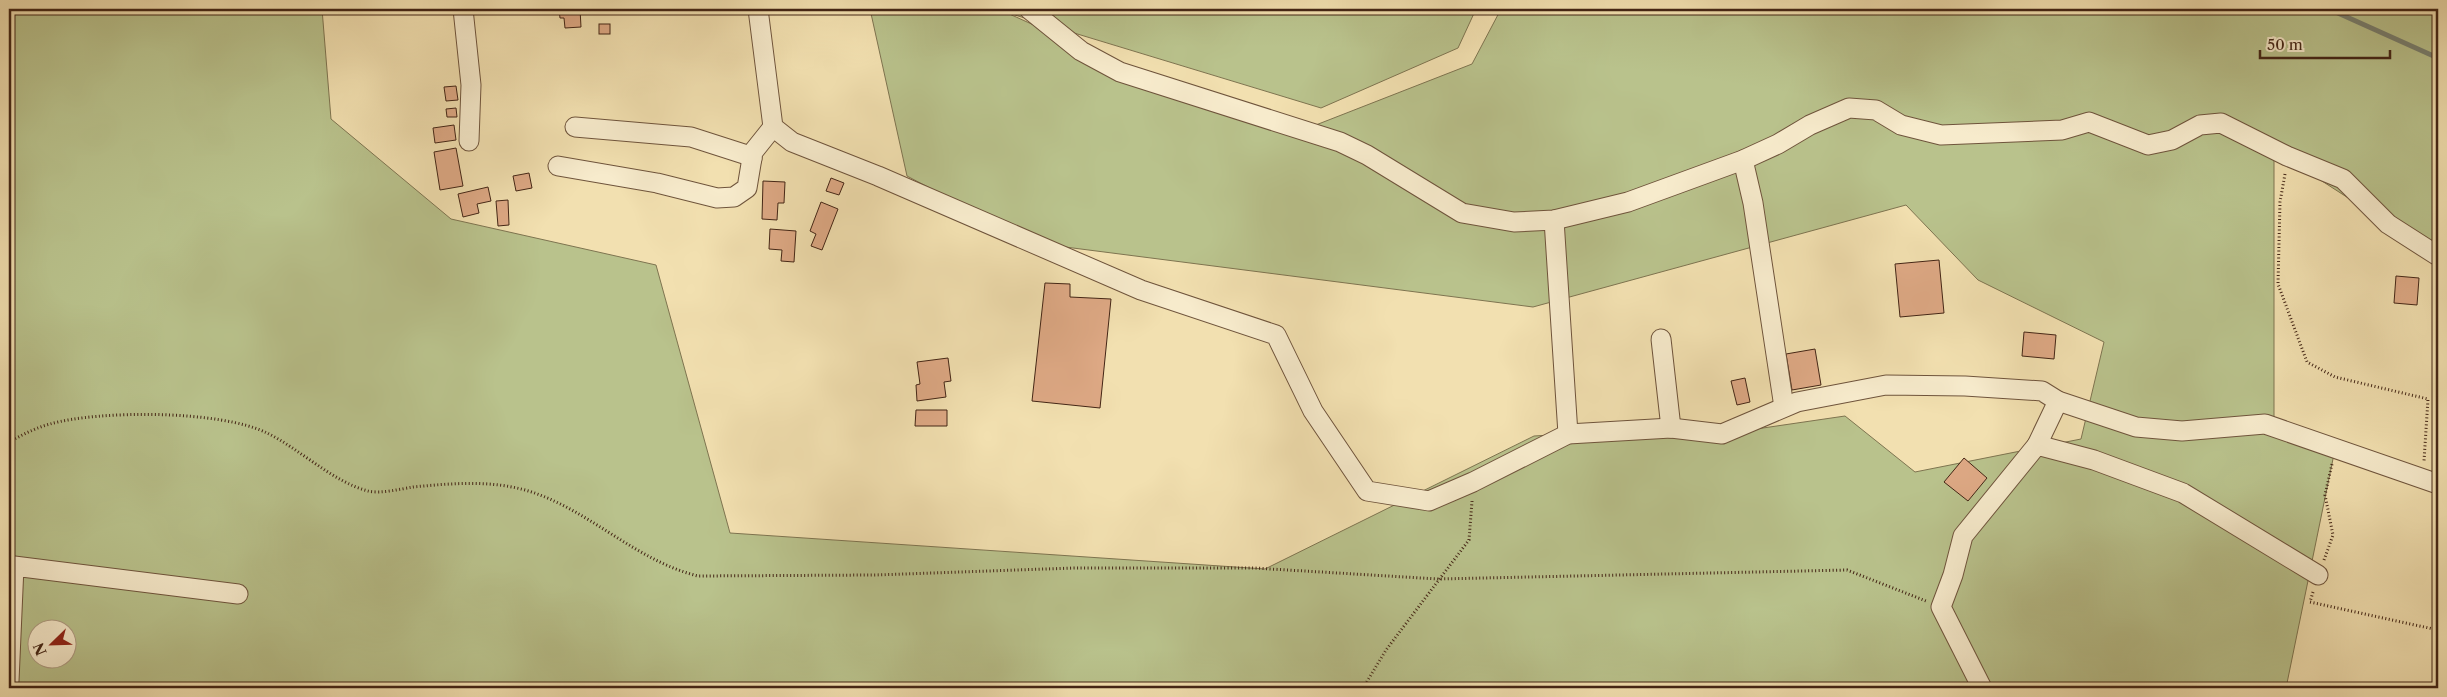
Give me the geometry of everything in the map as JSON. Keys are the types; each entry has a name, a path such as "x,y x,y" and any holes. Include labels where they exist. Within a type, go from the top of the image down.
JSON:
{"street":[{"path":"463,9 471,85 469,141"},
{"path":"758,9 773,127 792,142 878,176 1141,290 1276,335 1313,410 1367,491 1429,501 1473,482 1568,434 1671,428 1722,434 1797,402 1886,385 2016,388 2042,391 2058,400 2136,426 2182,430 2265,424 2336,447 2431,482"},
{"path":"1029,9 1081,51 1120,72 1340,142 1367,155 1462,213 1514,222 1554,220 1628,202 1743,160 1778,144 1810,125 1849,108 1876,110 1901,125 1941,135 2062,130 2089,122 2148,145 2172,140 2200,125 2221,123 2287,156 2342,179 2388,224 2438,256"},
{"path":"575,127 691,137 747,155 752,159"},
{"path":"558,166 657,183 717,198 734,197 747,188 754,152 773,127"},
{"path":"1743,160 1753,204 1784,407"},
{"path":"1554,220 1568,434"},
{"path":"1661,339 1671,428"},
{"path":"1982,688 1941,607 1953,575 1963,536 2037,445 2058,400"},
{"path":"2037,445 2094,460 2183,492 2318,575"},
{"path":"9,681 14,566 238,594"}],"path":[{"path":"2287,156 2280,202 2278,284 2307,362 2335,377 2428,399 2431,482"},
{"path":"9,442 51,424 96,417 178,415 248,425 287,443 355,486 370,492 457,482 510,485 571,509 654,558 682,572 698,576 875,574 1074,568 1254,568 1438,579 1847,570 1941,607"},
{"path":"2336,447 2325,495 2334,535 2318,575 2310,602 2438,630"},
{"path":"1363,688 1386,650 1469,540 1473,482"}],"green space":[{"path":"9,9 322,9 331,119 451,219 656,265 730,533 1265,569 1534,436 1671,428 1722,434 1845,416 1915,472 2081,439 2104,342 1978,280 1906,205 1533,307 1034,243 907,176 870,9 1476,9 1458,48 1321,108 1005,12 1186,94 1303,130 1472,64 1501,9 2438,9 2438,256 2274,150 2274,434 2334,454 2286,688 9,688"}],"building":[{"path":"559,9 580,9 581,27 565,28 564,18 560,18"},
{"path":"599,24 610,24 610,34 599,34"},
{"path":"456,86 458,100 446,101 444,87"},
{"path":"456,108 457,117 447,117 446,109"},
{"path":"454,125 456,140 435,143 433,128"},
{"path":"456,148 463,186 440,190 434,152"},
{"path":"529,173 532,188 516,191 513,176"},
{"path":"831,178 844,183 839,195 826,191"},
{"path":"763,181 785,182 784,203 778,203 777,220 762,219"},
{"path":"488,187 491,201 477,204 479,213 463,217 458,194"},
{"path":"508,200 509,225 498,226 496,201"},
{"path":"821,202 838,209 822,250 811,246 816,234 810,231"},
{"path":"770,229 796,231 794,262 781,261 782,250 769,249"},
{"path":"1939,260 1944,313 1900,317 1895,264"},
{"path":"2396,276 2419,278 2417,305 2394,303"},
{"path":"1045,283 1070,284 1070,297 1111,299 1100,408 1032,401"},
{"path":"2024,332 2056,335 2054,359 2022,356"},
{"path":"1815,349 1821,385 1792,390 1786,354"},
{"path":"948,358 951,381 944,382 946,397 917,401 916,385 920,384 917,362"},
{"path":"1745,378 1750,402 1737,405 1731,381"},
{"path":"916,410 947,410 947,426 915,426"},
{"path":"1964,458 1987,478 1968,501 1944,482"}],"waterway":[{"path":"2329,9 2438,58"}]}
